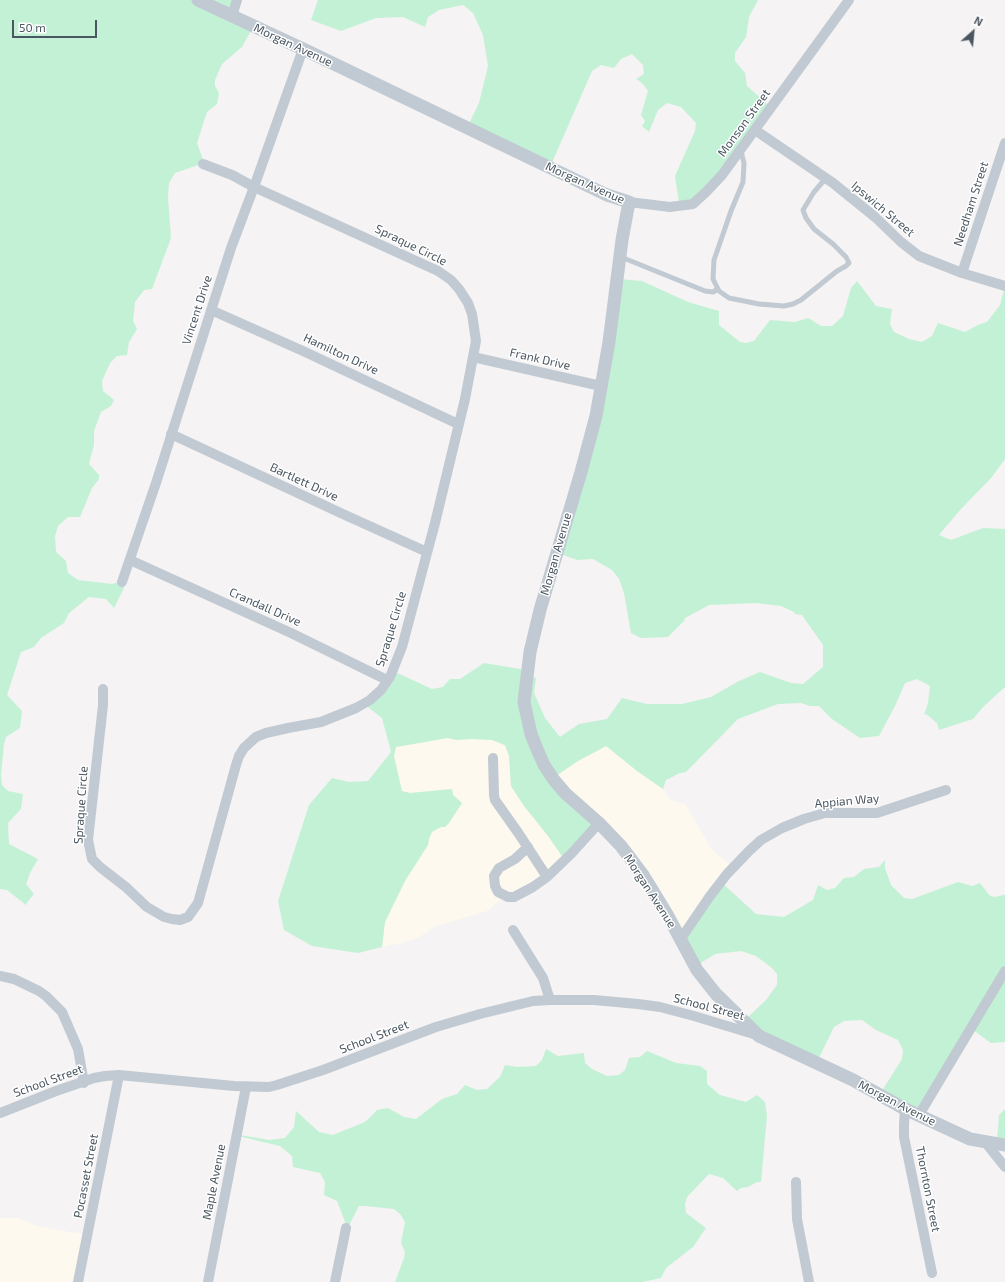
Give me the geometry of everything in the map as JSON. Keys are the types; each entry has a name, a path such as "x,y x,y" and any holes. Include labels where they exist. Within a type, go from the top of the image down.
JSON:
{"street":[{"name":"Morgan Avenue","path":"198,0 607,195 630,202 622,240 609,342 596,416 540,610 530,652 524,702 531,734 544,765 554,780 565,793 599,823 621,846 643,875 668,916 696,970 716,994 759,1036 853,1080 905,1109 970,1139 1005,1145"},
{"path":"232,16 237,0"},
{"name":"Monson Street","path":"630,202 670,207 693,204 722,175 849,0"},
{"name":"Vincent Drive","path":"122,582 231,248 303,49"},
{"name":"Ipswich Street","path":"755,130 826,178 875,217 901,242 919,256 962,273 1005,286"},
{"name":"Needham Street","path":"962,273 1005,143"},
{"name":"Spraque Circle","path":"103,689 103,705 88,840 92,858 100,867 147,906 164,917 180,920 188,917 198,903 236,765 244,748 256,737 266,732 321,722 356,708 370,700 381,690 390,677 402,647 427,552 465,399 473,357 476,341 472,314 468,302 451,280 438,271 254,187 232,175 203,164"},
{"name":"Hamilton Drive","path":"211,310 303,351 458,424"},
{"name":"Frank Drive","path":"473,357 601,386"},
{"name":"Bartlett Drive","path":"171,434 427,552"},
{"name":"Crandall Drive","path":"130,560 291,633 387,680"},
{"path":"494,758 495,800 547,877"},
{"name":"Appian Way","path":"680,940 727,874 761,840 782,828 804,819 825,813 877,813 946,790"},
{"path":"528,848 515,859 496,871 494,881 498,892 508,897 514,897 534,887 571,854 599,823"},
{"path":"512,930 543,978 550,1000"},
{"path":"919,1115 1005,971"},
{"path":"0,976 14,979 39,991 62,1012 78,1049 84,1082"},
{"name":"School Street","path":"0,1113 94,1078 119,1075 246,1087 269,1087 323,1070 451,1023 533,1001 594,1000 638,1004 694,1016 759,1036"},
{"name":"Pocasset Street","path":"78,1282 119,1075"},
{"name":"Maple Avenue","path":"208,1282 246,1087"},
{"name":"Thornton Street","path":"905,1109 904,1137 932,1274"},
{"path":"985,1142 1005,1167"},
{"path":"796,1182 797,1219 809,1282"},
{"path":"335,1282 346,1228"}],"lane":[{"path":"741,150 744,163 742,182 714,260 713,279 718,289 729,298 759,304 784,306 793,304 801,300 837,271 846,266 849,262 846,257 833,244 814,229 806,218 803,210 814,192 826,178"},
{"path":"621,257 705,291 713,292 718,289"}],"shaded area":[{"path":"448,738 456,740 492,740 505,746 509,756 511,786 524,806 564,859 543,879 505,896 487,911 436,926 418,938 399,945 395,944 382,947 385,922 405,881 428,845 432,832 441,827 445,827 462,804 453,795 452,789 410,793 402,791 394,756 396,747"},
{"path":"607,746 637,771 663,789 671,800 686,805 712,850 733,867 683,936 661,901 556,776 578,761"},
{"path":"0,1218 19,1218 36,1226 87,1235 79,1282 0,1282"}],"green space":[{"path":"0,0 237,0 233,13 253,27 242,47 222,64 215,80 215,86 219,93 217,104 207,112 197,143 204,163 175,173 169,183 168,197 171,238 152,289 144,290 135,302 133,321 137,329 129,342 127,355 117,356 110,363 102,381 103,391 114,400 111,406 101,412 94,431 94,445 89,464 99,475 99,479 92,488 80,517 68,517 58,526 55,536 56,552 66,561 68,573 78,580 112,584 123,581 124,588 114,608 106,599 89,597 69,613 64,623 41,638 34,647 21,652 7,695 22,711 20,728 6,737 4,744 1,775 2,785 8,791 23,794 21,809 8,823 9,844 38,859 26,884 34,894 26,905 7,890 0,889"},
{"path":"318,0 758,0 749,17 746,37 735,53 735,61 745,73 747,86 771,107 702,197 679,203 675,176 695,131 696,123 681,107 667,103 658,110 649,132 642,126 645,121 641,115 648,91 642,83 636,79 644,74 643,65 632,54 621,59 614,68 601,65 592,71 551,165 468,126 479,103 488,66 483,35 473,13 463,5 439,10 428,17 425,27 403,17 376,18 341,31 311,20"},
{"path":"619,279 642,281 688,302 719,311 719,325 740,342 746,343 754,341 770,320 795,322 808,318 821,326 832,326 843,316 851,288 857,281 876,306 892,309 890,324 894,332 909,339 922,342 932,336 938,323 965,332 987,322 1000,305 1005,286 1005,459 991,478 960,510 939,535 951,540 983,528 1005,529 1005,687 984,706 973,719 939,730 937,723 926,714 924,715 928,703 930,686 917,679 905,683 879,736 860,738 832,719 819,706 810,706 801,703 778,704 738,719 686,772 680,773 666,780 663,789 637,771 606,746 578,761 556,776 596,819 564,859 524,806 511,786 509,756 505,745 492,740 456,740 448,738 396,747 394,756 402,791 410,793 452,789 453,795 462,803 445,827 441,827 432,832 428,845 405,881 385,922 382,947 358,953 312,946 284,930 278,901 309,805 332,778 349,782 368,781 391,752 382,718 364,704 393,671 432,689 443,687 450,679 460,679 484,663 526,670 530,675 536,678 534,693 545,718 560,737 579,724 607,719 622,698 647,704 682,704 711,697 739,681 760,672 791,683 803,684 823,667 823,645 802,615 795,614 794,612 781,606 756,603 709,605 685,618 684,621 668,637 641,638 631,633 624,593 619,579 612,570 593,559 577,560 558,553 597,415"},
{"path":"885,860 885,868 891,885 904,898 912,899 958,882 972,886 980,883 989,895 994,897 1005,894 1005,1042 991,1043 973,1030 922,1111 880,1094 902,1059 903,1050 898,1040 876,1030 862,1020 844,1021 834,1027 817,1062 773,1042 745,1020 766,1000 777,985 777,974 772,968 756,956 741,951 715,954 696,966 683,936 722,883 756,914 784,917 813,900 818,885 827,890 835,888 844,878 854,877 864,869 879,867"},
{"path":"546,1049 558,1056 584,1053 585,1063 592,1069 607,1076 619,1075 625,1070 629,1058 640,1057 647,1051 676,1063 700,1066 707,1071 707,1084 720,1095 746,1102 757,1095 765,1102 767,1116 761,1182 741,1188 737,1191 723,1178 709,1174 687,1197 685,1204 686,1213 706,1228 693,1247 666,1268 661,1278 642,1282 395,1282 405,1252 401,1243 405,1222 400,1214 394,1209 359,1206 347,1227 337,1201 324,1195 325,1182 320,1173 293,1167 292,1156 280,1146 238,1136 240,1135 269,1140 285,1138 294,1127 296,1111 319,1132 333,1135 365,1122 377,1110 388,1108 404,1117 416,1119 442,1099 457,1094 465,1085 477,1090 487,1089 500,1077 505,1065 517,1067 536,1066 542,1060"},
{"path":"1005,1109 1005,1144 997,1142 999,1115"}]}
